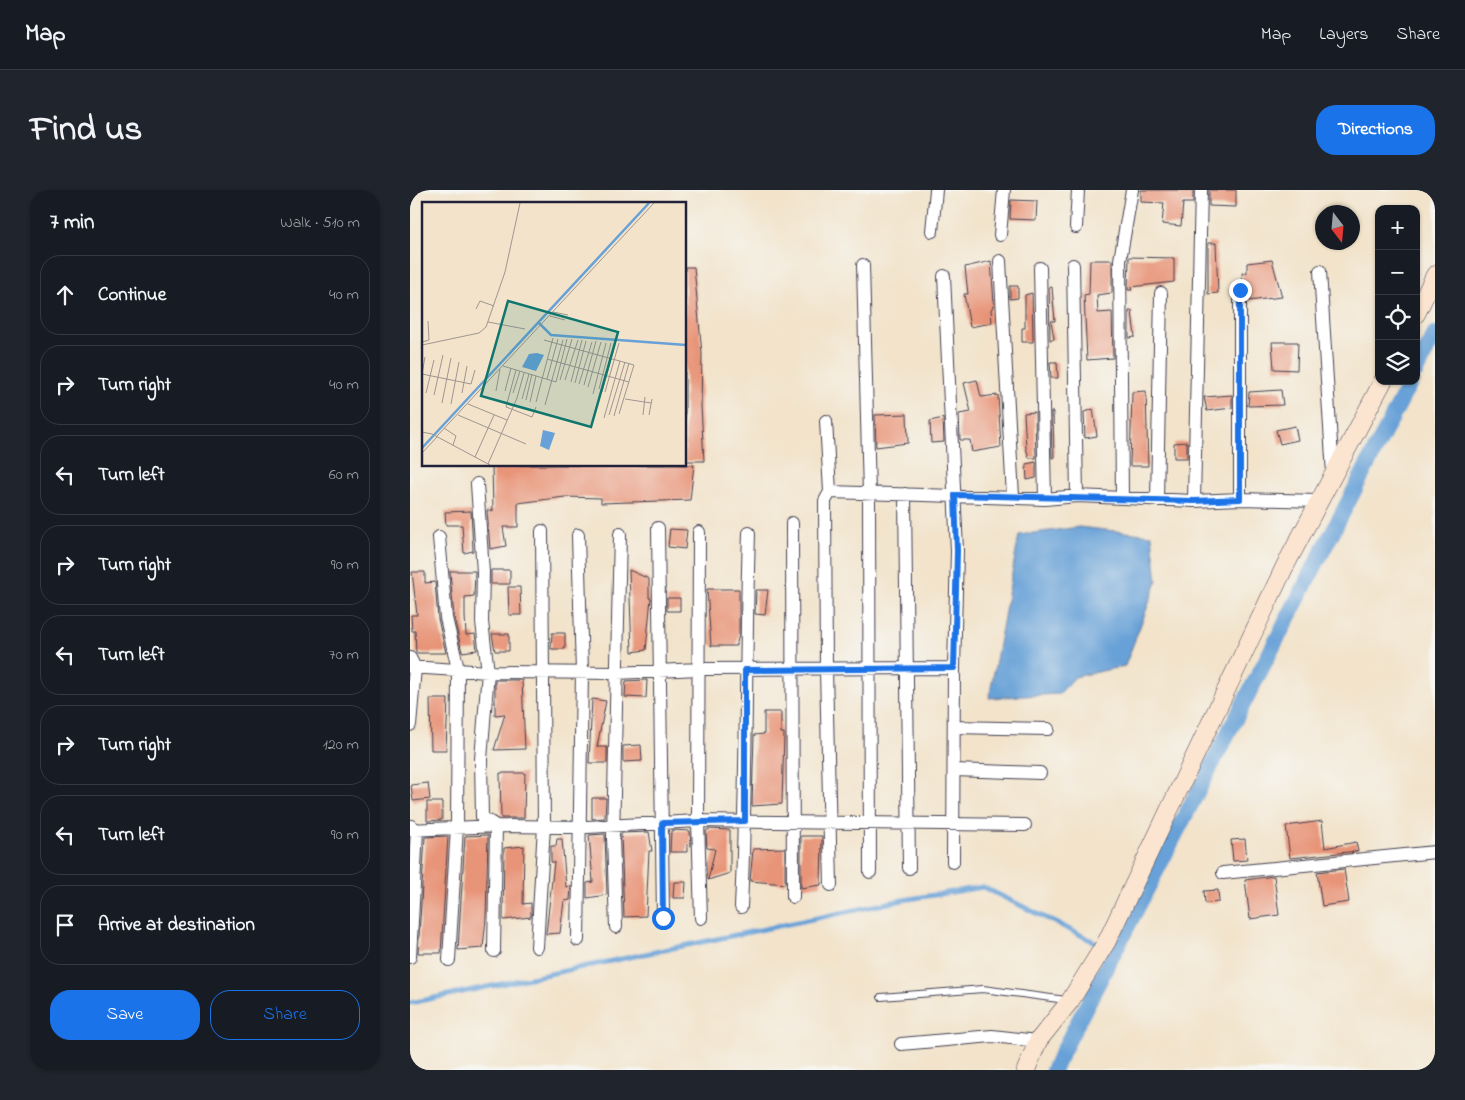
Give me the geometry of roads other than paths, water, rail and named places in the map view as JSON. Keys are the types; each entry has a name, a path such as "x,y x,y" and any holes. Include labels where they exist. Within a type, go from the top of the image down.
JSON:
{"main road":[{"path":"1420,306 1435,275"},
{"path":"1026,1070 1038,1041 1070,1001 1103,949 1284,568 1381,385"}],"street":[{"path":"932,231 936,190"},
{"path":"1000,235 1004,190"},
{"path":"1076,227 1078,190"},
{"path":"1122,498 1120,260 1132,190"},
{"path":"1194,501 1201,190"},
{"path":"1000,261 1013,497"},
{"path":"863,265 869,494 870,669 868,824 870,872"},
{"path":"1073,265 1077,496"},
{"path":"1040,268 1045,499"},
{"path":"1320,271 1333,476"},
{"path":"944,276 957,551 954,668 955,825 953,862"},
{"path":"1240,290 1240,499"},
{"path":"1157,500 1161,292"},
{"path":"826,421 830,492 825,501 826,669 831,885"},
{"path":"477,484 483,572 482,622 488,672 481,760 482,817 496,826"},
{"path":"830,492 1045,499 1077,496 1194,501 1240,499 1318,501"},
{"path":"906,494 909,868"},
{"path":"792,523 793,897"},
{"path":"658,528 663,918"},
{"path":"537,947 544,826 545,672 542,531"},
{"path":"699,532 698,821 701,918"},
{"path":"742,907 749,533"},
{"path":"616,927 614,826 620,534"},
{"path":"578,535 582,672 578,940"},
{"path":"439,537 446,618 458,669 457,827 449,960"},
{"path":"410,726 412,664 488,672 617,673 698,669 954,668"},
{"path":"954,727 1048,729"},
{"path":"954,770 1040,773"},
{"path":"410,957 412,828 579,827 698,821 1026,825"},
{"path":"494,951 496,826"},
{"path":"1223,873 1435,852"},
{"path":"901,1044 992,1036 1038,1041"}],"lane":[{"path":"881,997 983,989 1070,1001"}],"water":[{"path":"1079,527 1152,535 1157,582 1125,666 1075,677 1059,694 989,698 1019,535"}],"waterway":[{"path":"1420,363 1435,334"},
{"path":"1053,1070 1409,385"},
{"path":"410,1003 903,900 983,887 1115,952"}]}
